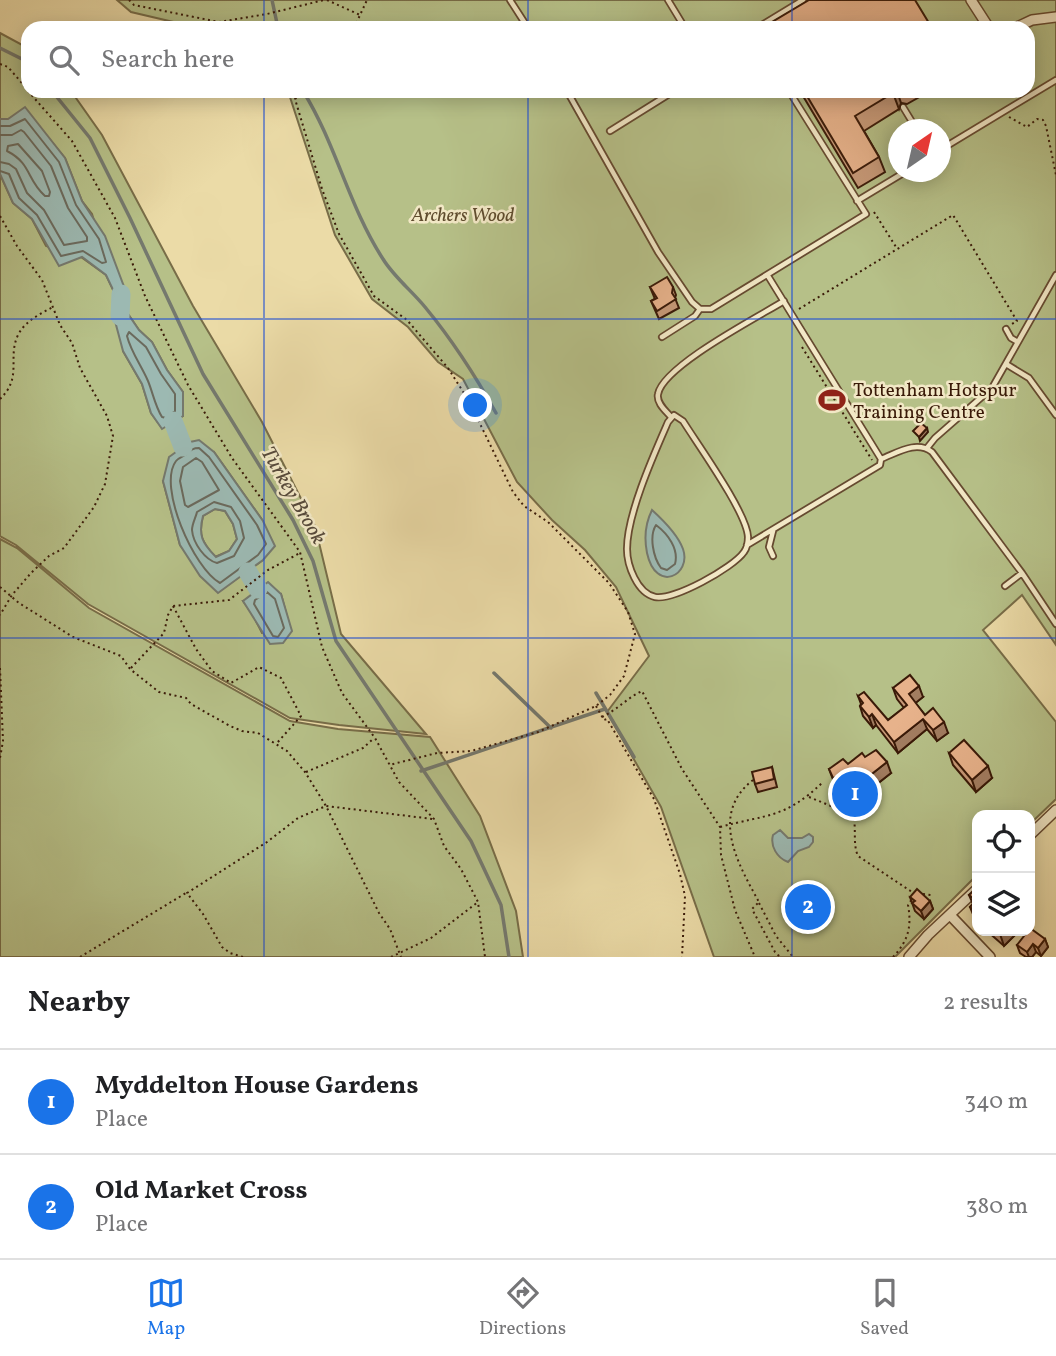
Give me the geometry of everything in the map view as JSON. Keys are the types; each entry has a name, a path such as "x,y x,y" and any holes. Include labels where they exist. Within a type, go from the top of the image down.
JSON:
{"street":[{"path":"971,0 984,21"},
{"path":"1030,21 1056,18"},
{"path":"1035,830 1056,810"},
{"path":"909,957 972,894"},
{"path":"950,915 990,957"}],"lane":[{"path":"510,0 524,21"},
{"path":"668,0 681,21"},
{"path":"768,21 803,0"},
{"path":"1035,92 1056,80"},
{"path":"571,98 658,252 692,302 700,309 711,309 866,214 793,98"},
{"path":"610,131 663,98"},
{"path":"951,143 1025,98"},
{"path":"903,107 910,119"},
{"path":"857,201 888,182"},
{"path":"927,449 935,438 992,388 1056,275"},
{"path":"747,545 880,465 880,457 768,276"},
{"path":"671,417 657,397 661,387 675,370 785,301"},
{"path":"662,337 695,316 700,309"},
{"path":"1006,329 1011,338 1018,342"},
{"path":"1006,364 1029,379 1056,415"},
{"path":"678,416 683,421 743,517 748,536 744,552 724,569 694,586 658,598 648,594 635,578 627,551 631,525 646,476 671,417 678,416"},
{"path":"880,457 917,447 927,449 1022,573 1056,624"},
{"path":"773,556 769,547 774,531"},
{"path":"1005,586 1022,573"}],"path":[{"path":"129,0 134,5 214,21"},
{"path":"225,21 325,0 360,15"},
{"path":"357,21 367,0"},
{"path":"0,64 8,67 21,83"},
{"path":"34,98 72,141 115,218 145,296 188,385 232,458 300,553 321,647 342,693 374,738 399,782 434,819 444,846 461,869 478,902 485,957"},
{"path":"296,98 339,234 374,296 407,320 448,368 469,401 513,492 524,506 548,522 609,583 628,612 635,634 633,650 624,676 599,709 471,751 437,753 388,765"},
{"path":"1005,110 1011,120 1027,127 1038,119 1043,120 1056,175"},
{"path":"866,214 875,211 897,248"},
{"path":"792,313 953,215 1017,321 1006,329"},
{"path":"0,216 17,246 42,280 60,325 72,343 80,368 107,416 113,436 105,484 77,533 64,548 49,556 40,565 12,595 0,615"},
{"path":"0,399 15,374 18,336 27,323 53,307"},
{"path":"799,341 871,460 880,457"},
{"path":"173,606 229,600 268,570 300,553"},
{"path":"0,587 19,603 73,637 121,656 131,669 159,692 186,698 191,704 230,726 258,733 287,751 305,772 326,806 379,913 390,929 400,955"},
{"path":"131,669 164,633 173,606"},
{"path":"173,606 196,649 212,671 231,683 260,667 281,678 301,716 276,743"},
{"path":"0,668 3,741 0,758"},
{"path":"599,709 607,714 642,691 682,769 720,827 721,855 735,910 755,957"},
{"path":"599,709 654,799 680,874 685,895 682,957"},
{"path":"305,772 337,761 363,748 374,738"},
{"path":"758,776 739,797 728,825 740,866 776,936 793,957"},
{"path":"720,827 792,808 822,783"},
{"path":"842,790 847,799 843,812"},
{"path":"808,797 843,812 854,820 854,847 858,856 916,894 931,895"},
{"path":"80,957 267,842 298,818 326,806 434,819"},
{"path":"854,820 868,808"},
{"path":"187,893 222,947 243,957"},
{"path":"893,957 909,934 911,925 908,905 916,894"},
{"path":"391,957 431,938 478,902"},
{"path":"759,902 752,909 780,957"}],"green space":[{"name":"Tottenham Hotspur Training Centre","path":"117,0 1056,0 1056,645 1022,595 983,630 1056,722 1056,799 1035,819 1035,810 972,810 972,880 895,957 714,957 661,807 607,712 649,656 616,587 585,550 552,520 517,482 463,379 438,362 408,327 372,299 335,235 290,98 1035,98 1035,21 169,21 131,12"},
{"path":"0,33 21,44 21,98 76,98 102,135 193,306 262,422 315,526 341,634 426,734 290,718 88,604 16,545 0,536 0,174 13,203 32,219 46,246 81,257 106,275 116,296 92,214 82,201 65,158 46,135 8,119 0,119","holes":["126,311 139,330 152,342 183,392 183,416 162,428 151,413 142,384 123,351","214,452 263,521 263,560 218,592 180,545 163,481","281,594 291,631 262,633 243,601"]},
{"path":"215,509 225,511 233,524 237,539 229,551 215,557 204,542 201,528 203,516"},
{"path":"0,539 17,548 89,608 290,721 338,729 430,737 480,816 516,911 523,957 0,957"}],"water":[{"path":"25,107 65,158 82,201 105,236 126,292 116,296 106,275 82,257 59,266 32,219 13,203 0,174 0,119 8,119"},
{"path":"126,311 139,330 152,342 183,392 183,416 162,429 151,413 142,384 123,351 115,321"},
{"path":"199,440 214,452 263,521 275,546 263,560 218,593 200,576 180,545 163,481 169,457 190,442","holes":["215,509 225,511 233,524 237,539 229,551 216,557 202,538 203,516"]},
{"path":"652,510 674,533 683,549 682,566 678,573 672,576 665,577 658,573 647,553 646,531"},
{"path":"268,582 281,594 292,631 283,643 270,644 243,601"},
{"path":"780,830 788,838 802,838 809,834 813,837 813,842 809,847 798,851 788,862 778,855 772,839"}],"building":[{"path":"809,0 915,0 928,21 774,21"},
{"path":"808,98 885,98 855,116 879,157 853,173"},
{"path":"667,277 676,299 657,311 651,301 657,298 650,287"},
{"path":"921,423 927,428 919,437 913,431"},
{"path":"910,675 919,686 909,694 925,715 933,708 944,722 933,730 923,719 894,742 872,714 869,717 860,706 863,703 858,696 864,692 888,720 907,705 893,688"},
{"path":"964,740 988,766 972,780 949,753"},
{"path":"876,750 887,762 854,788 844,776 833,778 829,769 843,759 848,764 862,753 865,757"},
{"path":"772,767 774,779 755,784 752,772"},
{"path":"917,889 930,901 921,911 912,903 915,901 910,897"},
{"path":"1035,932 1045,939 1038,948 1033,944 1027,952 1017,945 1024,936 1035,936"}],"waterway":[{"path":"272,0 276,21"},
{"name":"Turkey Brook","path":"0,48 21,58"},
{"name":"Turkey Brook","path":"58,98 90,138 203,374 293,520 313,561 336,641 471,841 501,905 509,957"},
{"path":"307,98 325,132 371,239 392,272 445,333 496,413"},
{"path":"120,316 121,294"},
{"path":"173,421 183,447"},
{"path":"248,572 258,589"},
{"path":"494,673 551,728"},
{"path":"596,693 634,757"},
{"path":"421,771 605,709"}],"place":[{"name":"Tottenham Hotspur Training Centre","path":"832,400"},
{"name":"Myddelton House Gardens","path":"855,794"},
{"name":"Old Market Cross","path":"808,907"}],"park label":[{"name":"Archers Wood","path":"463,214"}]}
